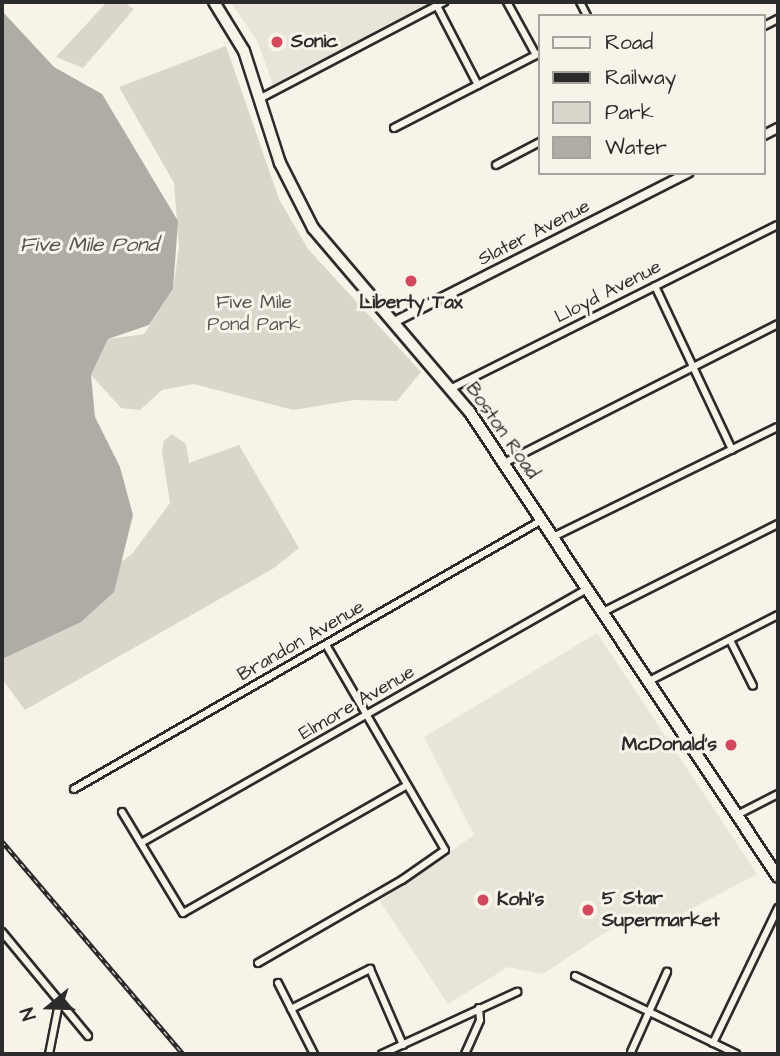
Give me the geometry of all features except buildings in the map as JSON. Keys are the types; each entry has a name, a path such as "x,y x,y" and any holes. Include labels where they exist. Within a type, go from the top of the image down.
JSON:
{"main road":[{"name":"Boston Road","path":"214,2 240,43 261,98 280,163 305,216 337,259 452,388 778,877"}],"street":[{"path":"261,98 444,2"},
{"path":"394,128 538,54 507,2"},
{"path":"437,6 478,85"},
{"path":"496,165 538,143"},
{"name":"Slater Avenue","path":"394,322 684,175"},
{"name":"Lloyd Avenue","path":"452,388 778,225"},
{"path":"655,286 732,450"},
{"path":"504,463 778,324"},
{"path":"553,537 778,427"},
{"name":"Brandon Avenue","path":"74,789 542,520"},
{"path":"603,612 778,524"},
{"name":"Elmore Avenue","path":"141,843 587,589"},
{"path":"649,681 778,615"},
{"path":"730,640 753,686"},
{"path":"258,963 402,880 444,850 326,645"},
{"path":"122,812 183,913 407,785"},
{"path":"737,815 778,794"},
{"path":"713,1043 778,908"},
{"path":"2,932 88,1036"},
{"path":"291,1009 370,969 403,1045"},
{"path":"631,1052 667,972"},
{"path":"575,976 736,1054"},
{"path":"278,983 314,1054"},
{"path":"382,1054 517,992"},
{"path":"49,1054 60,1003"},
{"path":"465,1054 480,1020 479,1008"}],"shaded area":[{"path":"230,2 432,2 273,85 257,40"},
{"path":"597,633 757,874 657,927 633,914 543,974 508,967 448,1004 380,901 474,835 424,737"}],"green space":[{"path":"107,2 123,2 134,9 83,68 56,57"},
{"name":"Five Mile Pond Park","path":"226,46 279,199 308,249 421,372 397,401 354,400 293,410 194,384 162,390 140,410 121,408 91,375 108,339 144,334 173,289 179,247 174,183 119,87"},
{"path":"172,434 186,444 189,463 239,445 299,548 274,568 25,710 2,679 2,629 101,576 132,554 170,503 162,452 164,441"}],"water":[{"name":"Five Mile Pond","path":"2,11 54,67 102,94 178,221 173,289 149,325 108,339 91,375 95,417 120,467 133,515 114,592 81,622 2,659"}],"railway":[{"path":"2,841 183,1054"}],"place":[{"name":"Sonic","path":"277,42"},
{"name":"Liberty Tax","path":"411,281"},
{"name":"McDonald's","path":"731,745"},
{"name":"Kohl's","path":"483,900"},
{"name":"5 Star Supermarket","path":"588,910"}]}
